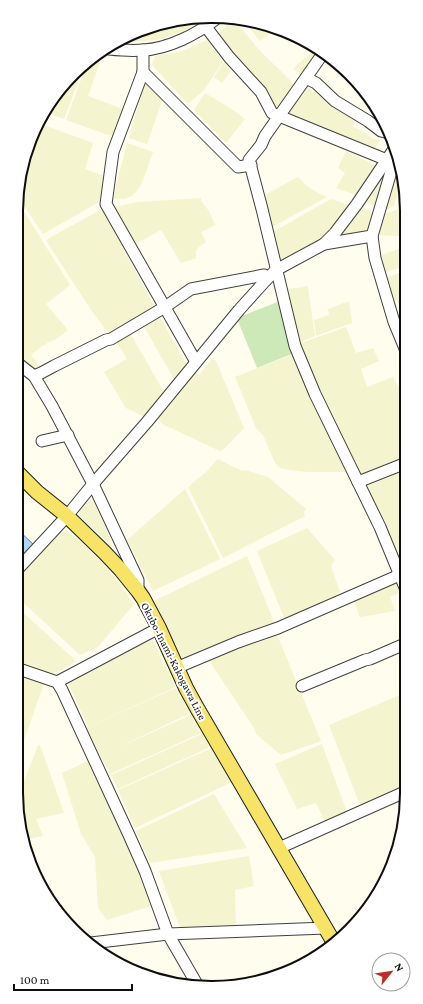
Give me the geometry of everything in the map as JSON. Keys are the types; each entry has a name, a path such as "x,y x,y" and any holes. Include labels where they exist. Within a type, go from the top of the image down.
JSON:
{"main road":[{"name":"Okubo-Inami-Kakogawa Line","path":"23,478 37,492 67,516 116,564 143,598 159,628 176,668 197,708 331,938"}],"street":[{"path":"115,49 143,50 163,46 181,40 211,23"},
{"path":"206,27 229,57 261,92 272,113 387,160 393,164 372,236 376,258 394,322 400,336"},
{"path":"143,50 143,72 113,152 106,204 196,362"},
{"path":"320,58 264,136 261,145 249,160 295,346 315,394 400,566"},
{"path":"143,72 238,167 251,165"},
{"path":"306,78 316,83 335,101 383,131"},
{"path":"324,244 339,227 391,154"},
{"path":"23,564 67,516 147,422 239,310 276,270 324,244 372,236"},
{"path":"34,376 106,340 111,339 165,307 191,289 264,275 266,280"},
{"path":"23,367 34,376 94,484 138,580 138,591"},
{"path":"42,441 68,435"},
{"path":"358,482 400,465"},
{"path":"176,668 238,642 278,628 400,574"},
{"path":"57,682 159,628"},
{"path":"302,686 400,646"},
{"path":"23,670 57,682 62,690 145,871 168,934 195,980"},
{"path":"278,848 400,794"},
{"path":"97,942 168,934 326,928"}],"green space":[{"path":"198,23 180,33 156,40 128,42 163,29"},
{"path":"229,24 239,25 262,53 295,86 279,111 275,108 217,34"},
{"path":"249,27 271,33 260,41"},
{"path":"207,40 223,62 203,91 188,104 152,65 155,56 183,51"},
{"path":"312,52 318,56 303,76 294,69"},
{"path":"101,59 88,96 123,109 117,132 114,136 105,134 66,120 83,73"},
{"path":"224,62 231,71 222,83 214,77"},
{"path":"80,76 64,119 50,114 62,97"},
{"path":"148,80 164,95 147,144 129,138 144,84"},
{"path":"305,85 327,101 342,106 358,116 353,127 361,130 373,139 380,140 373,152 285,116"},
{"path":"205,93 245,119 226,143 194,110"},
{"path":"44,125 93,143 85,169 104,176 99,202 43,234 23,204 23,199 29,163"},
{"path":"127,143 153,152 140,187 132,196 124,199 113,198"},
{"path":"346,151 377,166 357,195 336,188 345,173 338,168"},
{"path":"394,174 396,174 399,191 394,205 389,209 382,209"},
{"path":"384,176 376,206 366,202"},
{"path":"298,177 307,186 327,197 272,227 265,195"},
{"path":"201,198 201,201 209,211 215,225 201,232 206,242 196,250 196,258 181,263 161,230 132,246 111,208 138,202"},
{"path":"331,199 349,205 337,225 318,242 282,262 279,261 273,232"},
{"path":"363,208 372,212 372,223 366,231 339,237 343,233"},
{"path":"102,209 105,211 155,308 111,334 106,330 91,310 47,242 49,238"},
{"path":"400,209 400,236 376,235 381,215"},
{"path":"23,210 70,285 46,304 68,330 55,340 42,346 31,355 42,370 37,372 23,363"},
{"path":"400,249 400,268 383,273 378,256"},
{"path":"400,273 400,308 397,300 390,302 385,280 387,277"},
{"path":"307,286 315,336 298,343 285,289"},
{"path":"280,301 294,353 257,368 238,321 242,316"},
{"path":"349,301 352,323 316,336 314,320 329,315 328,309"},
{"path":"158,314 187,365 175,381 142,323"},
{"path":"346,327 356,353 373,348 379,361 361,369 367,387 393,377 400,389 400,462 360,479 298,344"},
{"path":"129,331 165,394 145,417 126,408 104,372 127,359 115,339"},
{"path":"294,354 347,471 308,472 280,468 275,463 263,435 256,428 235,377"},
{"path":"212,359 216,361 244,428 223,450 220,451 164,425 156,415 194,371 199,375"},
{"path":"218,459 242,471 245,470 268,477 306,509 304,512 305,516 223,558 188,487 206,472"},
{"path":"400,472 400,564 365,487"},
{"path":"185,489 220,559 153,591 127,540"},
{"path":"95,495 112,547 84,521 80,515 80,509"},
{"path":"307,528 335,560 331,566 340,592 335,596 336,600 285,620 257,551"},
{"path":"66,530 102,562 134,604 98,647 80,655 23,602 23,570 59,531 61,533"},
{"path":"247,556 275,624 183,660 154,601"},
{"path":"397,581 400,585 400,593 390,597 395,611 361,617 359,616 354,599"},
{"path":"23,612 76,661 55,673 47,675 23,666"},
{"path":"273,635 278,637 321,741 281,755 256,734 254,728 210,662 212,660 211,658"},
{"path":"152,638 176,687 88,727 65,676"},
{"path":"23,676 44,684 23,742"},
{"path":"176,688 190,713 115,749 191,715 201,733 110,774 86,728"},
{"path":"400,695 400,788 360,805 329,725"},
{"path":"202,734 210,747 118,789 111,775"},
{"path":"322,744 348,815 326,824 316,803 297,809 275,764"},
{"path":"38,745 40,745 64,813 36,819 43,836 29,839 23,805 23,784"},
{"path":"212,748 232,782 135,828 118,790"},
{"path":"90,760 154,905 107,920 98,908 95,857 81,834 62,773"},
{"path":"214,794 247,848 150,863 136,831"},
{"path":"249,856 254,886 235,890 236,925 180,928 159,871"}],"water":[{"path":"23,535 35,546 23,557"}]}
